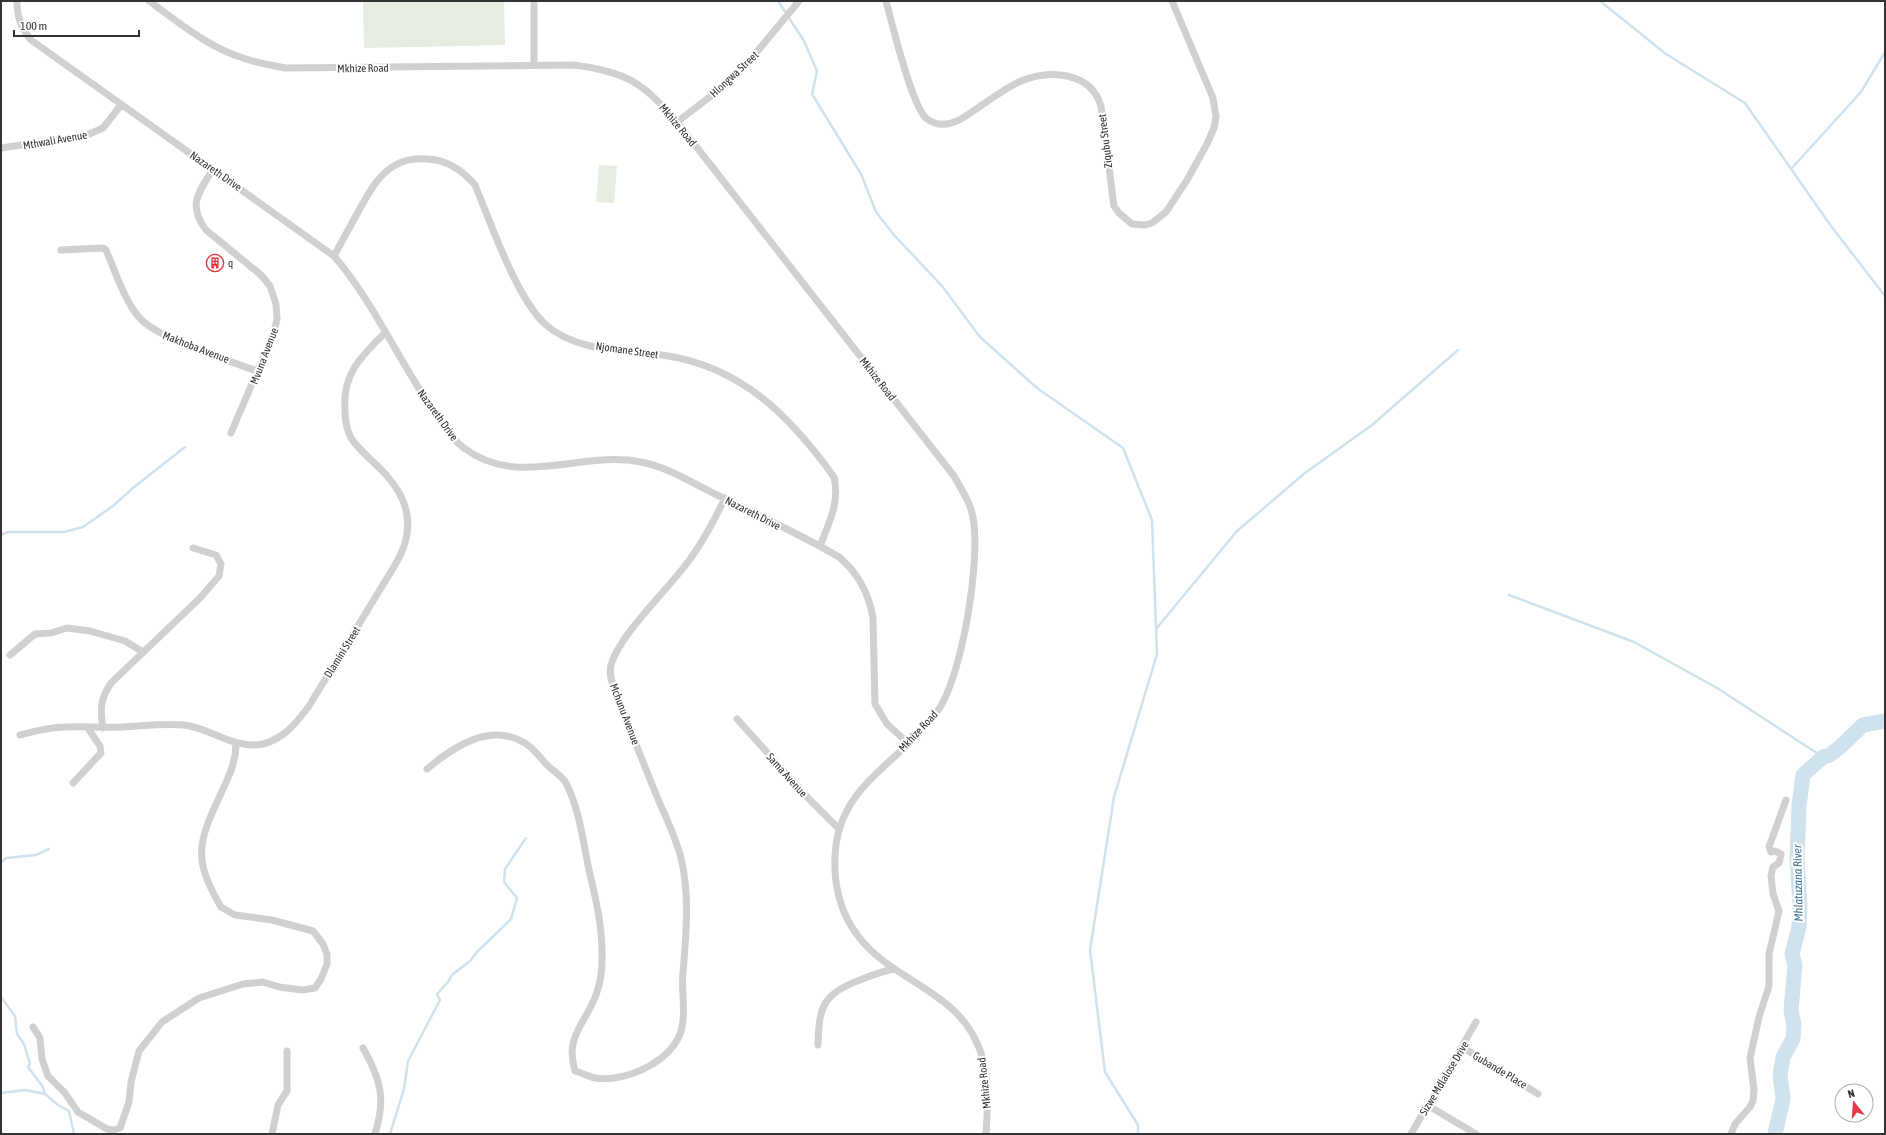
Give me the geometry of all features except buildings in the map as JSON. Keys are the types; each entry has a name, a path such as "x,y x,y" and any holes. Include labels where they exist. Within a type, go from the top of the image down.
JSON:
{"street":[{"name":"Nazareth Drive","path":"17,1 18,18 21,26 31,40 334,256 350,274 404,366 445,428 462,447 483,460 515,468 556,467 610,459 636,461 658,466 820,546 842,560 851,568 863,585 870,604 873,618 875,704 887,724 908,743"},
{"name":"Mkhize Road","path":"149,1 192,32 221,50 243,58 285,68 574,65 602,68 624,75 660,103 677,122 935,450 954,476 973,515 976,545 975,559 957,666 950,689 942,705 908,743 861,788 848,807 838,828 835,856 840,903 850,924 865,945 895,969 952,1008 977,1042 983,1056 987,1084 986,1134"},
{"path":"534,1 534,65"},
{"name":"Hlongwa Street","path":"677,122 742,70 799,1"},
{"name":"Ziqubu Street","path":"886,1 912,93 922,114 936,123 952,123 962,119 1012,86 1022,81 1039,77 1067,77 1084,81 1096,91 1101,106 1114,206 1125,219 1139,226 1152,223 1166,212 1188,180 1214,128 1216,109 1213,98 1172,1"},
{"name":"Mthwali Avenue","path":"1,148 86,135 103,128 121,105"},
{"name":"Njomane Street","path":"334,256 372,186 388,169 398,163 419,158 434,159 456,168 474,185 518,287 546,325 558,333 591,346 661,355 701,363 750,387 784,415 834,477 837,489 836,503 820,546"},
{"name":"Mvuna Avenue","path":"212,169 196,199 196,214 199,221 206,230 261,275 270,286 276,304 277,318 274,332 259,372 231,433"},
{"name":"Makhoba Avenue","path":"61,250 99,247 106,250 134,310 145,324 163,335 259,372"},
{"name":"Dlamini Street","path":"20,735 55,728 184,725 218,735 236,743 262,744 283,736 298,721 404,551 409,528 405,506 393,483 351,438 345,417 345,386 350,374 367,351 385,334"},
{"name":"Mchunu Avenue","path":"427,769 445,755 465,743 480,737 502,735 516,738 526,743 566,783 576,808 599,908 602,941 602,961 597,993 575,1037 571,1050 575,1071 595,1078 630,1074 648,1067 672,1050 681,1034 683,1022 681,987 684,958 686,892 680,856 617,698 610,667 617,650 627,636 685,566 702,542 725,498"},
{"path":"103,728 100,710 104,694 122,670 200,598 219,576 222,564 216,555 193,548"},
{"path":"10,655 36,634 51,633 67,628 90,631 125,641 142,652"},
{"name":"Sama Avenue","path":"737,719 808,798 838,828"},
{"path":"73,783 101,753 100,746 87,727"},
{"path":"33,1027 40,1038 42,1059 48,1076 65,1093 78,1112 98,1125 114,1130 120,1128 123,1122 139,1051 162,1022 199,998 243,984 263,982 279,987 302,990 315,988 321,979 327,964 327,954 318,936 313,931 272,920 235,915 225,910 221,907 204,874 200,851 202,839 213,810 232,770 236,754 236,743"},
{"path":"1731,1134 1735,1124 1750,1107 1753,1101 1754,1090 1750,1072 1750,1053 1769,986 1769,954 1779,911 1774,898 1771,876 1773,867 1778,863 1781,854 1775,851 1771,852 1769,847 1786,800"},
{"path":"818,1045 820,1017 828,997 843,986 880,972 895,969"},
{"name":"Sizwe Mdlalose Drive","path":"1411,1134 1476,1022"},
{"name":"Gubande Place","path":"1462,1047 1538,1094"},
{"path":"363,1048 373,1065 380,1087 382,1100 381,1113 375,1134"},
{"path":"272,1134 278,1105 287,1091 287,1051"},
{"path":"1427,1105 1476,1134"}],"shaded area":[{"path":"363,1 504,1 505,45 364,48"},
{"path":"599,165 617,166 614,203 596,202"}],"waterway":[{"path":"778,1 804,41 817,71 812,94 861,174 876,212 894,235 942,286 980,337 1037,388 1123,448 1152,520 1157,654 1114,797 1090,950 1105,1072 1138,1125 1138,1134"},
{"path":"1600,1 1666,54 1745,103 1831,226 1885,296"},
{"path":"1791,169 1861,92 1885,52"},
{"path":"1156,629 1237,531 1305,473 1372,425 1458,350"},
{"path":"1,535 8,532 64,532 83,527 113,506 133,488 185,447"},
{"path":"1509,595 1634,642 1717,688 1823,757"},
{"name":"Mhlatuzana River","path":"1775,1134 1783,1099 1780,1075 1783,1057 1793,1039 1794,1024 1791,1011 1795,965 1792,954 1799,927 1800,905 1797,858 1799,806 1803,775 1823,757 1830,755 1840,747 1863,725 1885,721"},
{"path":"390,1134 404,1089 408,1061 440,1000 437,994 452,975 470,961 477,952 511,919 517,898 504,882 505,869 526,838"},
{"path":"1,863 6,858 36,855 49,849"},
{"path":"1,997 15,1016 17,1034 24,1044 30,1064 28,1067 43,1087 45,1094 58,1105 69,1111 74,1134"},
{"path":"1,1093 25,1090 45,1094"}],"place":[{"name":"q","path":"215,263"}]}
